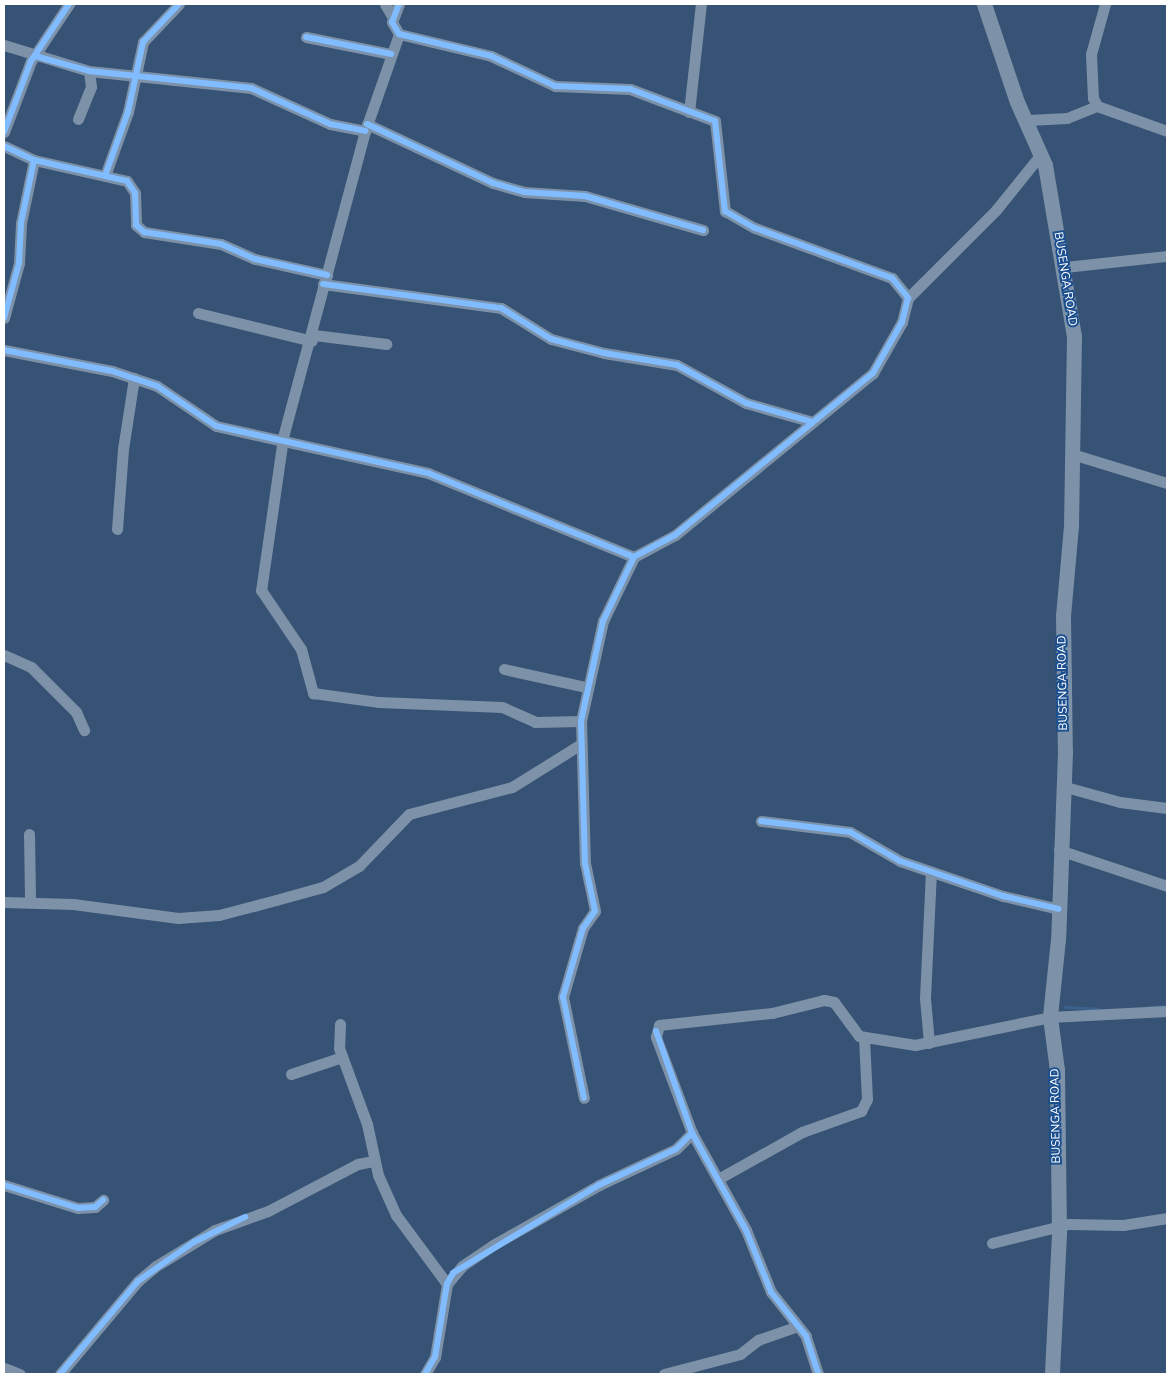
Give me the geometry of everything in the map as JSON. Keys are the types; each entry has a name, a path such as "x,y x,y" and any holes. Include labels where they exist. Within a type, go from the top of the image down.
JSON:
{"street":[{"path":"4,132 35,56 69,4"},
{"path":"106,173 137,77 145,38 179,4"},
{"path":"385,4 393,18"},
{"path":"399,4 393,18 392,27 399,34 491,56 555,86 630,89 715,121 719,128 725,211 755,228 892,278 908,298"},
{"path":"689,112 701,4"},
{"name":"BUSENGA ROAD","path":"984,4 1017,102 1028,120 1041,154 1065,267 1074,336 1072,454 1063,616 1059,909 1050,1017 1057,1070 1058,1228 1052,1374"},
{"path":"1097,106 1091,90 1091,54 1105,4"},
{"path":"399,34 366,128 325,280 313,338 283,438 261,590 301,649 309,691 343,700 502,707 535,722 581,721"},
{"path":"306,37 391,54"},
{"path":"4,45 89,71 251,88 330,124 366,128 502,186 585,196 703,230"},
{"path":"78,119 91,87 89,71"},
{"path":"1028,120 1068,118 1097,106 1167,131"},
{"path":"4,146 34,160 106,173 132,186 138,230 221,244 254,260 325,280 501,308 551,339 604,354 677,364 746,404 809,421"},
{"path":"584,1098 563,997 583,928 595,911 585,863 580,744 586,687 603,621 634,557 675,534 809,421 873,373 902,322 908,298 996,210 1041,154"},
{"path":"4,318 19,263 21,223 34,160"},
{"path":"1065,267 1167,256"},
{"path":"198,313 313,338 386,344"},
{"path":"4,350 134,378 157,386 216,426 283,438 463,485 634,557"},
{"path":"117,529 122,449 134,378"},
{"path":"1072,454 1167,483"},
{"path":"4,655 31,668 76,712 84,730"},
{"path":"504,669 586,687"},
{"path":"4,902 30,901 201,918 294,895 325,886 372,858 392,829 409,814 512,787 580,744"},
{"path":"1062,786 1120,802 1167,808"},
{"path":"761,821 850,832 900,861 1059,909"},
{"path":"29,834 30,901"},
{"path":"1059,850 1167,886"},
{"path":"929,1043 926,998 932,872"},
{"path":"718,1179 802,1132 861,1111 867,1099 864,1038 834,1002 824,1000 772,1013 659,1025 658,1046 692,1133 746,1230 771,1292 806,1336 818,1374"},
{"path":"864,1038 901,1045 929,1043 1050,1017 1167,1011"},
{"path":"340,1024 337,1037 342,1057 367,1124 374,1161 396,1215 447,1284"},
{"path":"291,1074 342,1057"},
{"path":"425,1374 435,1357 447,1284 462,1266 493,1245 599,1185 676,1149 692,1133"},
{"path":"60,1374 156,1266 223,1226 268,1211 358,1164 374,1161"},
{"path":"4,1185 78,1208 95,1206 103,1200"},
{"path":"992,1243 1058,1228 1167,1218"},
{"path":"664,1374 740,1354 758,1340 798,1326"},
{"path":"4,1368 20,1374"}],"waterway":[{"path":"1148,1007 1167,1006"},
{"path":"1065,1007 1099,1009"}],"cycle path":[{"path":"4,132 31,61 69,4"},
{"path":"106,173 128,112 143,42 179,4"},
{"path":"399,4 392,22 399,34 491,56 555,86 630,89 715,121 725,211 755,228 892,278 908,298 902,322 873,373 675,535 634,557 603,621 581,721 585,863 595,911 583,928 563,997 584,1098"},
{"path":"306,37 391,54"},
{"path":"35,56 89,71 251,88 330,124 365,131"},
{"path":"367,124 493,183 524,192 585,196 703,230"},
{"path":"4,146 34,160 127,181 135,193 136,225 144,232 221,244 255,259 327,275"},
{"path":"4,318 19,263 21,223 34,160"},
{"path":"323,284 501,308 551,339 604,353 677,365 746,403 809,421"},
{"path":"4,350 112,371 157,386 216,426 428,473 634,557"},
{"path":"761,821 850,832 900,861 1003,896 1059,909"},
{"path":"656,1031 692,1133 746,1230 771,1292 806,1336 818,1374"},
{"path":"425,1374 435,1357 447,1284 453,1273 599,1185 676,1149 692,1133"},
{"path":"4,1185 78,1208 95,1207 103,1200"},
{"path":"60,1374 138,1281 194,1242 245,1217"}]}
